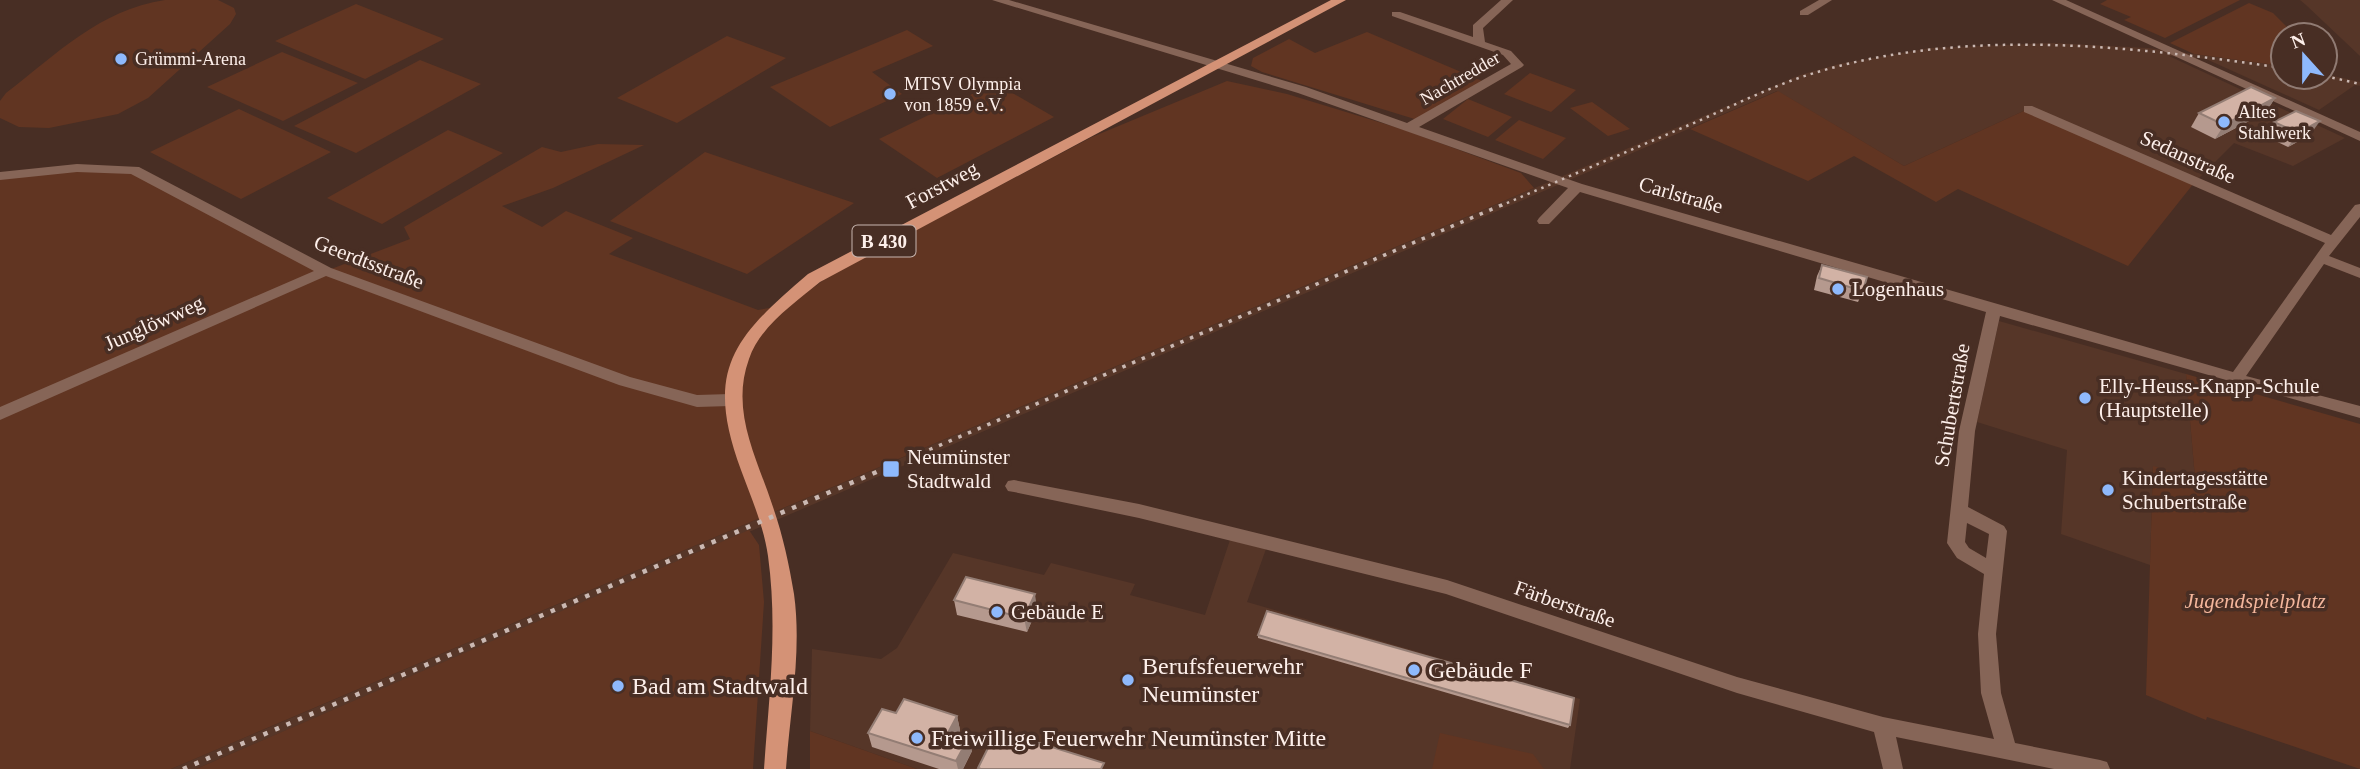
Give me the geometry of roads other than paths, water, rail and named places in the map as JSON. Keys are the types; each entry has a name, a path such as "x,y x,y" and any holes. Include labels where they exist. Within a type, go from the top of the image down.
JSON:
{"main road":[{"name":"B 430","path":"1218,65 1340,0"},
{"name":"Forstweg","path":"775,769 784,599 774,534 738,437 730,400 742,349 759,326 787,298 814,278 1218,65"}],"street":[{"name":"Carlstraße","path":"997,0 1218,65 1411,126 1577,187 2236,379 2360,412"},
{"path":"1025,8 1042,0"},
{"path":"1480,43 1477,27 1508,0"},
{"path":"1804,13 1827,0"},
{"path":"2057,0 2360,137"},
{"name":"Nachtredder","path":"1396,14 1507,53 1518,65 1411,126"},
{"name":"Sedanstraße","path":"2028,109 2333,241"},
{"name":"Geerdtsstraße","path":"0,176 78,168 134,170 326,271 625,381 697,401 730,400"},
{"path":"1544,220 1577,187"},
{"path":"2236,379 2333,241 2360,208"},
{"path":"2321,258 2360,273"},
{"name":"Junglöwweg","path":"0,414 326,271"},
{"name":"Schubertstraße","path":"1992,570 1963,553 1956,543 1967,431 1994,308"},
{"name":"Färberstraße","path":"1014,486 1139,511 1447,587 1737,685 1883,726 2100,769"},
{"path":"1958,510 1998,531 1987,634 1990,682 2007,750"},
{"path":"1883,726 1893,769"}],"railway":[{"path":"1500,206 1756,95 1793,80 1852,63 1913,52 1975,46 2037,45 2161,52 2269,66"},
{"path":"2339,79 2360,84"},
{"path":"910,458 1504,204"},
{"path":"183,769 914,456"}],"place":[{"name":"Grümmi-Arena","path":"121,59"},
{"name":"MTSV Olympia von 1859 e.V.","path":"890,94"},
{"name":"Altes Stahlwerk","path":"2224,122"},
{"name":"Logenhaus","path":"1838,289"},
{"name":"Elly-Heuss-Knapp-Schule (Hauptstelle)","path":"2085,398"},
{"name":"Neumünster Stadtwald","path":"891,469"},
{"name":"Kindertagesstätte Schubertstraße","path":"2108,490"},
{"name":"Gebäude E","path":"997,612"},
{"name":"Gebäude F","path":"1414,670"},
{"name":"Berufsfeuerwehr Neumünster","path":"1128,680"},
{"name":"Bad am Stadtwald","path":"618,686"},
{"name":"Freiwillige Feuerwehr Neumünster Mitte","path":"917,738"}],"park label":[{"name":"Jugendspielplatz","path":"2255,601"}]}
